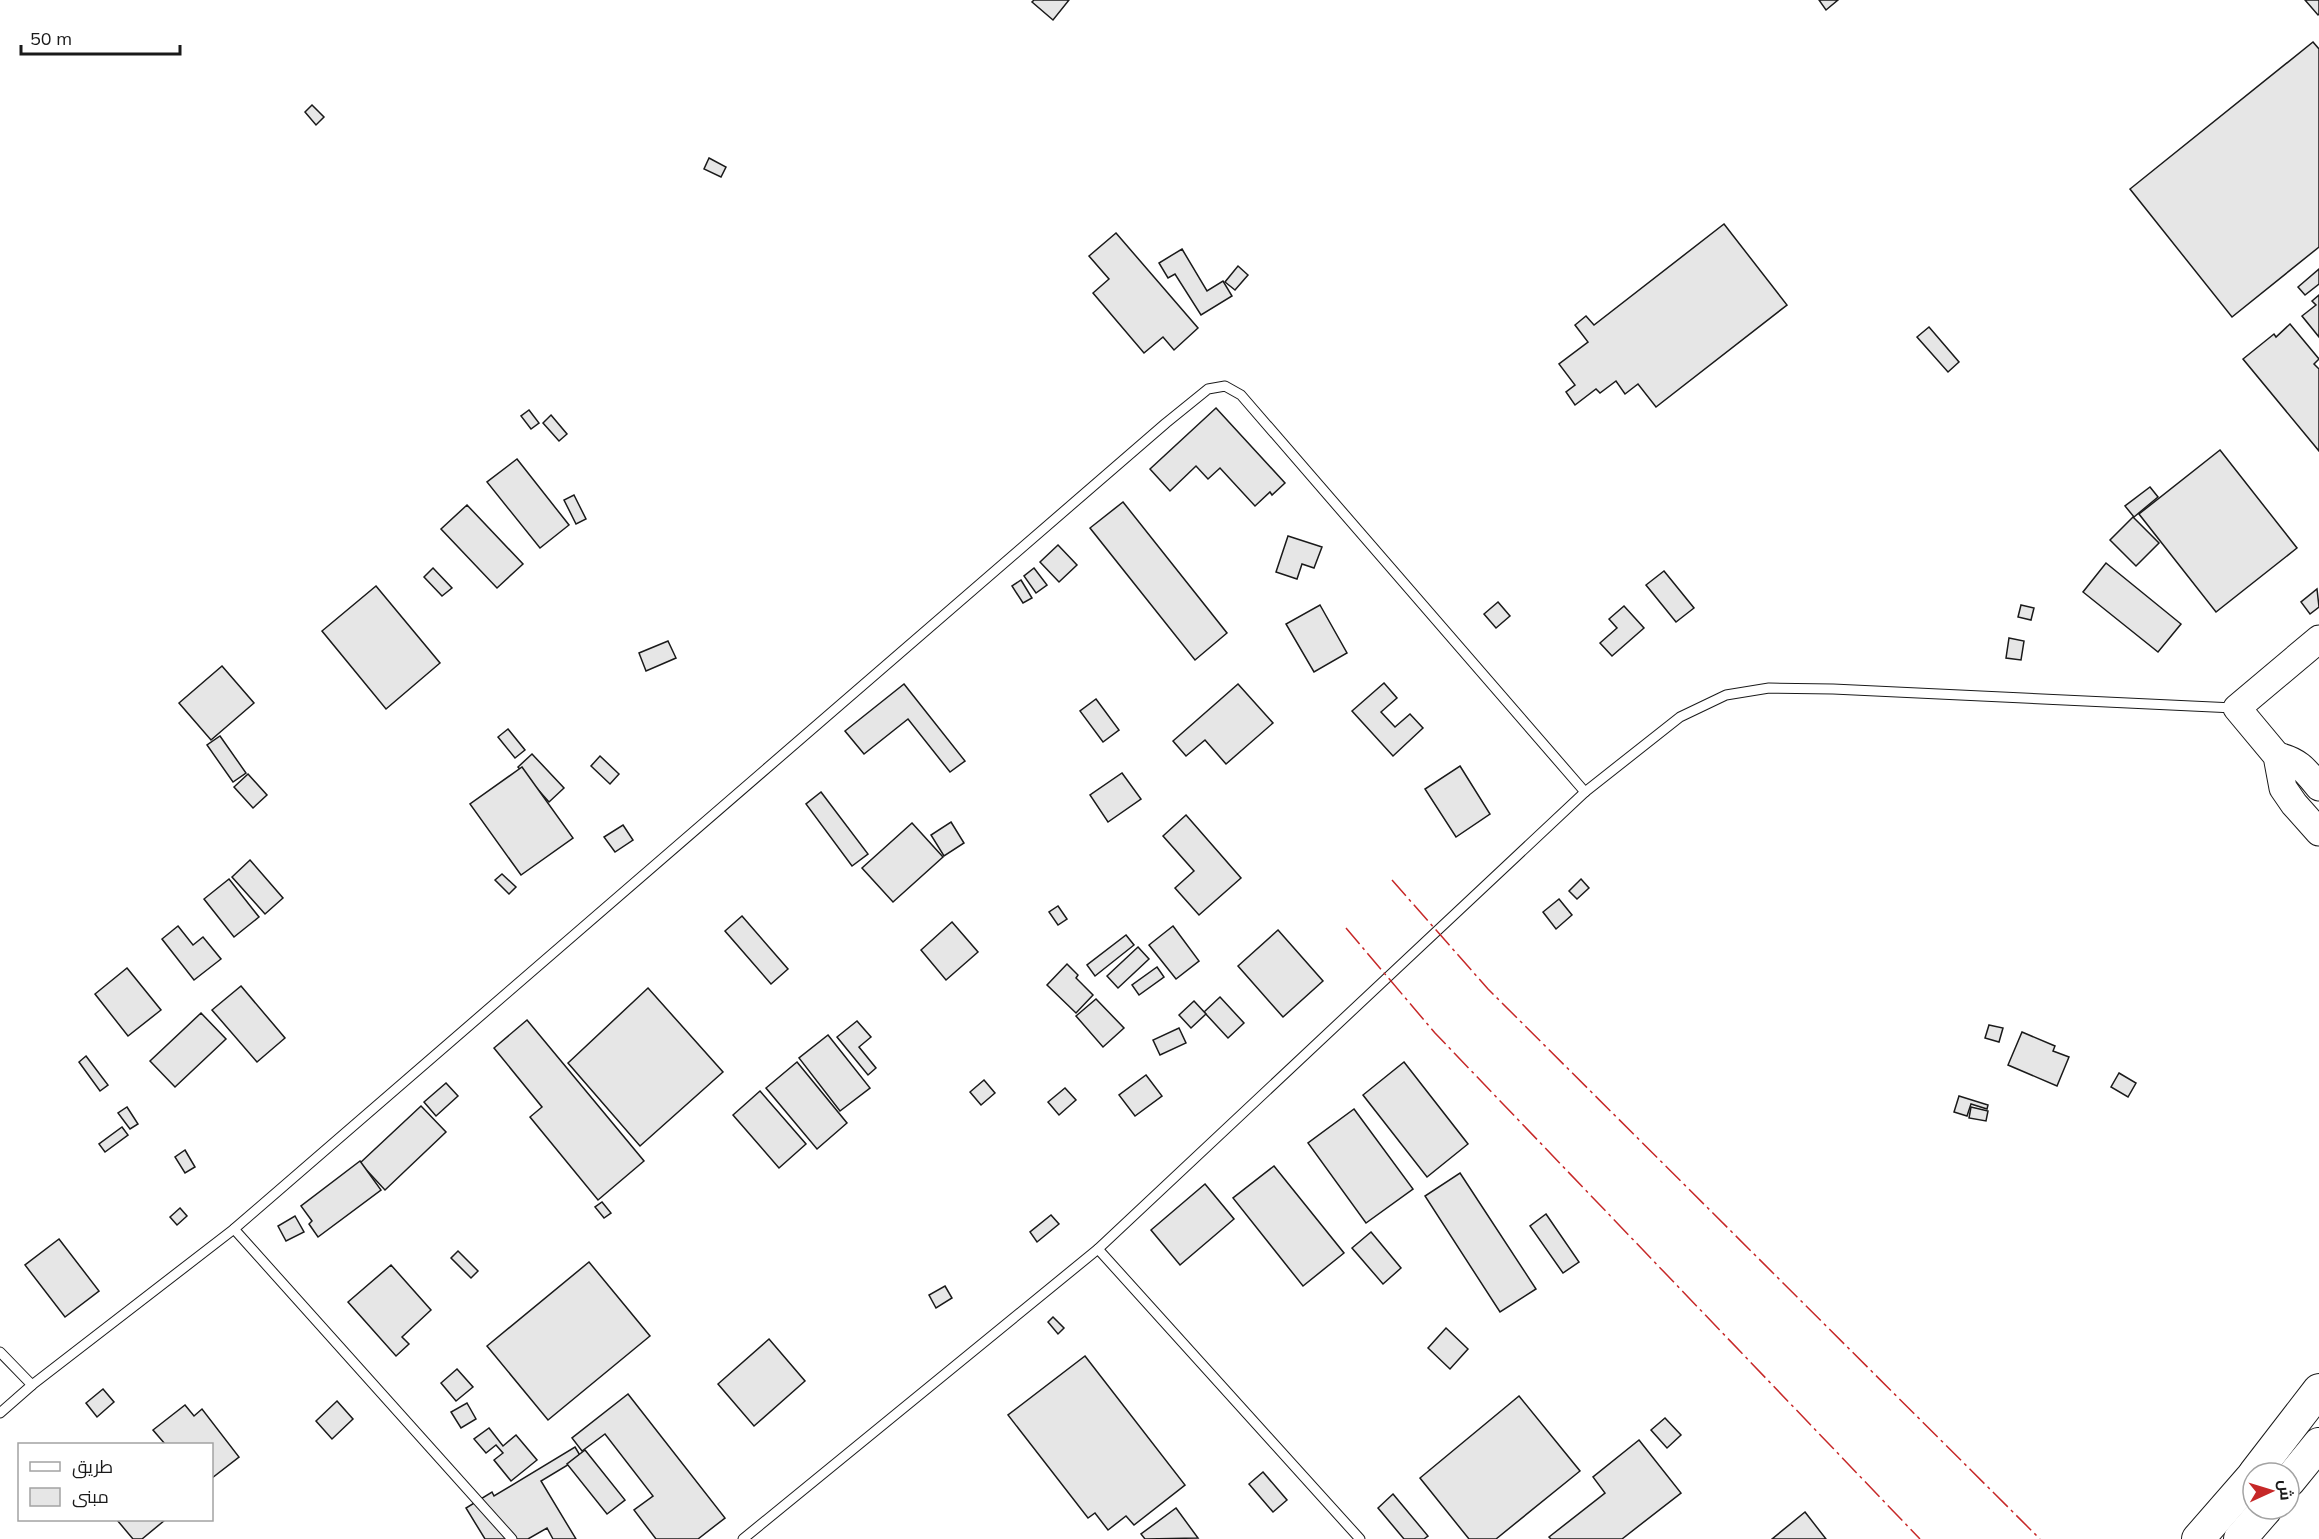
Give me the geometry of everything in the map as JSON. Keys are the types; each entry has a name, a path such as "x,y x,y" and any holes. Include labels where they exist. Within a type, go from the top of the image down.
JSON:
{"highway":[{"path":"2264,1461 2319,1390"},
{"path":"2301,1466 2319,1444"},
{"path":"2198,1539 2241,1489"},
{"path":"2240,1539 2256,1521"}],"main road":[{"path":"2319,639 2237,708 2277,756 2283,788 2319,832"},
{"path":"2277,756 2292,759 2319,787"}],"lane":[{"path":"0,1413 32,1385 234,1229 1148,438 1208,389 1225,387 1241,395 1585,792"},
{"path":"743,1539 1098,1249 1585,792 1680,717 1726,695 1769,688 2237,708"},
{"path":"234,1229 512,1539"},
{"path":"1098,1249 1360,1539"},
{"path":"0,1352 32,1385"}],"building":[{"path":"1034,0 1069,0 1053,20 1032,2"},
{"path":"1819,0 1838,0 1826,10"},
{"path":"2305,0 2319,0 2318,15"},
{"path":"2313,42 2319,49 2319,247 2232,317 2130,189"},
{"path":"312,105 324,117 316,125 305,112"},
{"path":"709,158 726,167 721,177 704,169"},
{"path":"1724,224 1787,305 1656,407 1638,384 1625,394 1616,381 1600,393 1596,389 1575,405 1566,392 1575,385 1559,364 1588,342 1575,325 1586,316 1594,325"},
{"path":"1116,233 1198,328 1174,350 1163,337 1144,353 1093,293 1109,279 1089,256"},
{"path":"1182,249 1207,291 1223,281 1232,296 1201,315 1175,274 1168,278 1159,263"},
{"path":"1238,266 1248,275 1235,290 1225,282"},
{"path":"2319,269 2319,284 2305,295 2298,287"},
{"path":"2319,295 2319,337 2302,316 2316,305 2312,301"},
{"path":"2290,324 2319,359 2314,364 2319,369 2319,451 2243,359 2274,334 2276,337"},
{"path":"1929,327 1959,362 1948,372 1917,337"},
{"path":"1216,408 1285,483 1272,495 1270,492 1255,506 1220,468 1208,479 1196,466 1170,491 1150,469"},
{"path":"529,410 539,423 531,429 521,416"},
{"path":"551,415 567,434 559,441 543,423"},
{"path":"2220,450 2297,548 2216,612 2139,514"},
{"path":"517,459 569,525 540,548 487,482"},
{"path":"2150,487 2158,497 2134,517 2125,506"},
{"path":"574,495 586,519 576,524 564,500"},
{"path":"1123,502 1227,633 1195,660 1090,528"},
{"path":"467,505 523,564 497,588 441,529"},
{"path":"2133,517 2159,543 2136,566 2110,540"},
{"path":"1288,536 1322,547 1314,568 1302,564 1297,579 1276,572"},
{"path":"1058,545 1077,565 1059,582 1040,562"},
{"path":"2106,563 2181,624 2158,652 2083,592"},
{"path":"433,568 452,588 442,596 424,577"},
{"path":"1034,568 1047,585 1036,593 1024,576"},
{"path":"1664,571 1694,608 1676,622 1646,585"},
{"path":"1021,580 1032,598 1023,603 1012,586"},
{"path":"376,586 440,663 386,709 322,631"},
{"path":"2317,589 2319,607 2310,614 2301,602"},
{"path":"1498,602 1510,616 1496,628 1484,614"},
{"path":"1320,605 1347,653 1314,672 1286,624"},
{"path":"2021,605 2034,608 2031,620 2018,617"},
{"path":"1624,606 1644,628 1612,656 1600,643 1617,628 1609,619"},
{"path":"2009,638 2024,641 2021,660 2006,658"},
{"path":"668,641 676,658 646,671 639,653"},
{"path":"222,666 254,703 211,740 179,703"},
{"path":"1384,683 1397,698 1381,712 1395,727 1410,714 1423,728 1393,756 1352,711"},
{"path":"904,684 965,761 950,772 908,719 864,754 845,731"},
{"path":"1238,684 1273,723 1226,764 1205,740 1186,756 1173,741"},
{"path":"1096,699 1119,730 1103,742 1080,711"},
{"path":"508,729 525,750 515,758 498,737"},
{"path":"220,736 246,773 233,782 207,745"},
{"path":"532,754 564,788 549,802 518,767"},
{"path":"600,756 619,774 610,784 591,766"},
{"path":"1460,766 1490,814 1456,837 1425,789"},
{"path":"522,767 573,838 521,875 470,804"},
{"path":"1122,773 1141,799 1108,822 1090,795"},
{"path":"248,774 267,795 253,808 234,787"},
{"path":"821,792 868,854 852,866 806,804"},
{"path":"1186,815 1241,878 1199,915 1175,888 1194,871 1163,836"},
{"path":"951,822 964,843 944,856 931,835"},
{"path":"912,823 943,857 893,902 862,868"},
{"path":"623,825 633,840 615,852 604,837"},
{"path":"250,860 283,898 265,914 232,877"},
{"path":"502,874 516,887 509,894 495,880"},
{"path":"229,879 259,917 234,937 204,899"},
{"path":"1581,879 1589,888 1577,899 1569,891"},
{"path":"1559,899 1572,915 1556,929 1543,912"},
{"path":"1058,906 1067,919 1058,925 1049,912"},
{"path":"742,916 788,969 771,984 725,931"},
{"path":"952,922 978,952 946,980 921,950"},
{"path":"178,926 193,945 203,937 221,959 194,980 162,939"},
{"path":"1173,926 1199,961 1176,979 1149,945"},
{"path":"1278,930 1323,981 1283,1017 1238,966"},
{"path":"1126,935 1134,945 1095,976 1087,965"},
{"path":"1138,947 1149,959 1118,988 1107,976"},
{"path":"1067,964 1078,975 1076,978 1093,995 1076,1013 1047,985"},
{"path":"1157,967 1164,977 1139,995 1132,985"},
{"path":"127,968 161,1010 128,1036 95,994"},
{"path":"241,986 285,1038 257,1062 212,1010"},
{"path":"648,988 723,1072 640,1146 568,1063"},
{"path":"1220,997 1244,1023 1228,1038 1204,1012"},
{"path":"1096,999 1124,1028 1103,1047 1076,1016"},
{"path":"1194,1001 1206,1014 1191,1028 1179,1015"},
{"path":"201,1013 226,1039 175,1087 150,1061"},
{"path":"527,1020 644,1161 598,1200 530,1117 542,1107 494,1048"},
{"path":"857,1021 871,1037 859,1047 876,1068 868,1075 837,1037"},
{"path":"1989,1025 2003,1028 1999,1042 1985,1038"},
{"path":"1179,1028 1186,1043 1160,1055 1153,1040"},
{"path":"2022,1032 2055,1046 2053,1051 2069,1057 2057,1086 2008,1065"},
{"path":"828,1035 870,1088 840,1111 799,1058"},
{"path":"86,1056 108,1085 100,1091 79,1062"},
{"path":"797,1062 847,1123 817,1149 766,1088"},
{"path":"1404,1062 1468,1144 1427,1177 1363,1095"},
{"path":"2119,1073 2136,1083 2128,1097 2111,1087"},
{"path":"1146,1075 1162,1096 1135,1116 1119,1095"},
{"path":"984,1080 995,1093 981,1105 970,1092"},
{"path":"446,1083 458,1096 436,1116 424,1102"},
{"path":"1065,1088 1076,1100 1059,1115 1048,1102"},
{"path":"760,1091 806,1144 779,1168 733,1115"},
{"path":"1959,1096 1988,1105 1987,1109 1971,1104 1967,1116 1954,1112"},
{"path":"421,1106 446,1132 385,1190 360,1163"},
{"path":"127,1107 138,1124 130,1129 118,1113"},
{"path":"1971,1107 1988,1111 1986,1121 1969,1118"},
{"path":"1354,1109 1413,1189 1366,1223 1308,1143"},
{"path":"122,1127 128,1135 105,1152 99,1144"},
{"path":"185,1150 195,1167 185,1173 175,1157"},
{"path":"360,1161 381,1190 318,1237 309,1224 312,1221 301,1206"},
{"path":"1274,1166 1344,1253 1303,1286 1233,1198"},
{"path":"1460,1173 1536,1289 1500,1312 1425,1196"},
{"path":"1205,1184 1234,1219 1180,1265 1151,1230"},
{"path":"602,1202 611,1213 604,1218 595,1207"},
{"path":"180,1208 187,1216 177,1225 170,1217"},
{"path":"1546,1214 1579,1262 1563,1273 1530,1226"},
{"path":"1051,1215 1059,1224 1037,1242 1030,1232"},
{"path":"295,1216 304,1232 286,1241 278,1226"},
{"path":"1371,1232 1401,1268 1383,1284 1352,1248"},
{"path":"59,1239 99,1291 65,1317 25,1265"},
{"path":"458,1251 478,1271 471,1278 451,1258"},
{"path":"589,1262 650,1336 548,1420 487,1346"},
{"path":"391,1265 431,1310 402,1337 409,1344 396,1356 348,1302"},
{"path":"945,1286 952,1298 936,1308 929,1295"},
{"path":"1053,1317 1064,1328 1058,1334 1048,1322"},
{"path":"1446,1328 1468,1349 1450,1369 1428,1348"},
{"path":"769,1339 805,1381 754,1426 718,1384"},
{"path":"1085,1356 1185,1485 1134,1525 1126,1516 1108,1530 1095,1513 1088,1518 1008,1415"},
{"path":"457,1369 473,1387 456,1401 441,1383"},
{"path":"103,1389 114,1402 97,1417 86,1403"},
{"path":"628,1394 725,1518 698,1539 656,1539 634,1510 653,1496 605,1434 582,1451 572,1438"},
{"path":"1519,1396 1580,1471 1496,1539 1469,1539 1420,1478"},
{"path":"337,1401 353,1419 332,1439 316,1421"},
{"path":"467,1403 476,1419 461,1428 451,1412"},
{"path":"185,1405 194,1416 202,1409 239,1457 213,1477 213,1443 164,1443 153,1430"},
{"path":"1665,1418 1681,1435 1667,1448 1651,1430"},
{"path":"489,1428 503,1446 516,1435 537,1460 511,1481 494,1460 503,1453 496,1445 486,1453 474,1439"},
{"path":"1639,1440 1681,1493 1622,1539 1551,1539 1549,1537 1605,1493 1593,1477"},
{"path":"575,1447 581,1457 541,1481 576,1539 553,1539 547,1528 528,1539 485,1539 466,1508 492,1492 494,1496"},
{"path":"585,1450 625,1500 607,1514 567,1464"},
{"path":"1263,1472 1287,1500 1273,1512 1249,1484"},
{"path":"1393,1494 1428,1536 1424,1539 1404,1539 1378,1508"},
{"path":"1176,1508 1198,1538 1145,1539 1141,1534"},
{"path":"1805,1512 1826,1539 1772,1539"},
{"path":"118,1521 164,1521 142,1539 133,1539"}],"power":[{"path":"1392,880 1488,989 2040,1539"},
{"path":"1346,928 1435,1033 1920,1539"}]}
